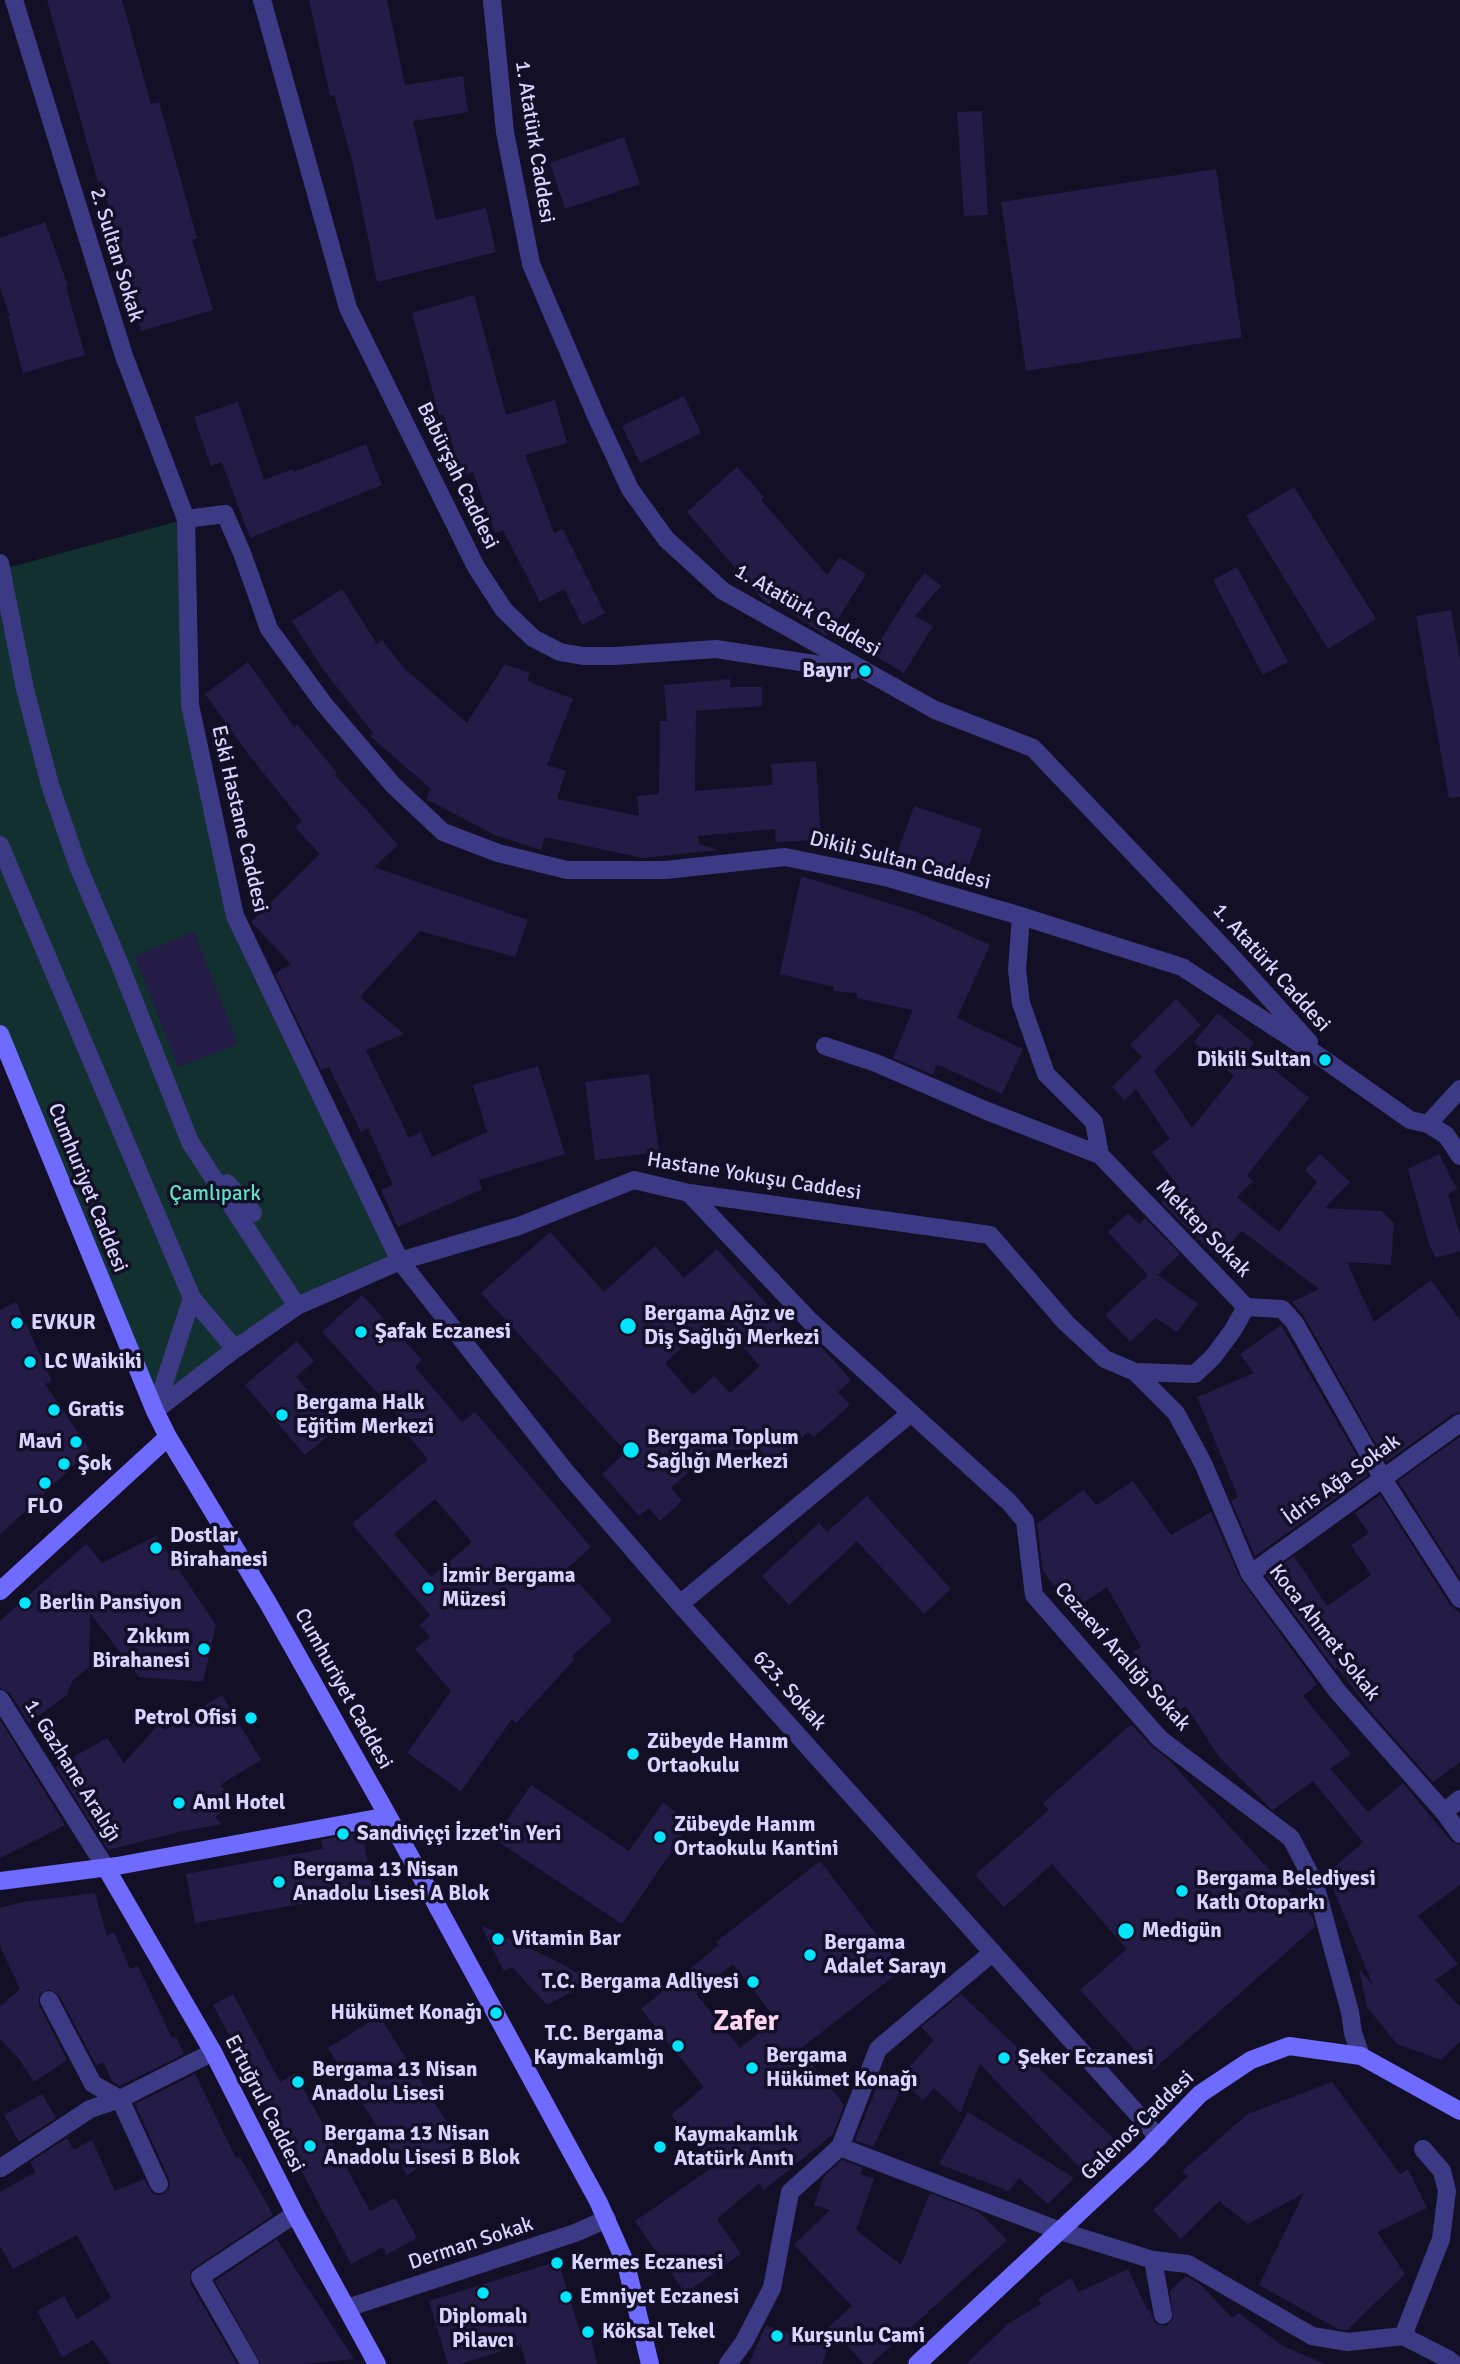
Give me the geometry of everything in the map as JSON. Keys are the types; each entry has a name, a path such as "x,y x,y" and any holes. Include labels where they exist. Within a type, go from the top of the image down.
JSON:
{"main road":[{"name":"Cumhuriyet Caddesi","path":"1,1037 155,1411 268,1603 388,1816 607,2219 626,2264 650,2364"},
{"path":"0,1591 168,1437"},
{"path":"0,1881 106,1868 388,1816"},
{"name":"Ertuğrul Caddesi","path":"106,1868 213,2052 295,2214 377,2364"},
{"name":"Galenos Caddesi","path":"917,2364 1159,2138 1200,2094 1251,2060 1289,2046 1361,2056 1460,2111"}],"street":[{"name":"2. Sultan Sokak","path":"14,0 124,356 186,519"},
{"name":"Babürşah Caddesi","path":"261,0 348,308 476,567 504,610 533,638 560,652 583,656 716,649 864,671"},
{"name":"1. Atatürk Caddesi","path":"492,0 505,132 531,264 630,489 666,539 723,591 935,710 1033,748 1234,959 1325,1060"},
{"name":"Dikili Sultan Caddesi","path":"186,519 225,514 269,629 324,704 384,775 443,831 498,853 567,870 666,870 785,857 889,878 1182,967 1410,1119 1428,1124 1446,1135 1460,1156"},
{"name":"Eski Hastane Caddesi","path":"186,519 190,705 235,916 400,1261"},
{"path":"1,568 25,689 50,785 78,866 190,1142 297,1306"},
{"path":"0,845 192,1298 235,1349"},
{"path":"1021,916 1017,970 1021,1003 1046,1074 1094,1122 1100,1155"},
{"name":"Mektep Sokak","path":"825,1046 876,1063 987,1111 1100,1155 1246,1307 1282,1309 1294,1322 1383,1479 1460,1599"},
{"path":"1428,1124 1460,1089"},
{"path":"190,1142 253,1213"},
{"name":"Hastane Yokuşu Caddesi","path":"155,1411 235,1349 297,1306 400,1261 519,1226 634,1180 689,1193 990,1235 1076,1332 1105,1359 1135,1373"},
{"name":"Cezaevi Aralığı Sokak","path":"689,1193 810,1321 1009,1502 1025,1521 1034,1595 1160,1739 1291,1838 1315,1884 1361,2056"},
{"name":"623. Sokak","path":"400,1261 566,1472 680,1604 1159,2138"},
{"path":"155,1411 192,1298"},
{"path":"1135,1373 1195,1374 1213,1357 1246,1307"},
{"name":"Koca Ahmet Sokak","path":"1135,1373 1176,1413 1203,1463 1250,1574 1338,1692 1444,1812 1460,1834"},
{"path":"680,1604 911,1413"},
{"name":"İdris Ağa Sokak","path":"1250,1574 1460,1423"},
{"name":"1. Gazhane Aralığı","path":"0,1699 106,1868"},
{"path":"1444,1812 1460,1799"},
{"path":"728,2364 744,2342 772,2288 790,2192 840,2147 878,2049 993,1952"},
{"path":"49,2000 93,2084 120,2099 159,2183"},
{"path":"1,2168 90,2109 120,2099 213,2052"},
{"path":"840,2147 1060,2231 1153,2260 1188,2264 1312,2336 1348,2342 1403,2336 1448,2358 1454,2364"},
{"path":"1403,2336 1441,2239 1447,2191 1442,2171 1423,2149"},
{"path":"250,2364 200,2277 295,2214"},
{"name":"Derman Sokak","path":"347,2308 575,2233 607,2219"},
{"path":"1153,2260 1163,2315"}],"green space":[{"name":"Çamlıpark","path":"186,519 190,705 235,916 400,1261 297,1306 155,1411 0,1034 0,570"}],"building":[{"path":"47,0 122,0 151,104 159,102 197,238 192,240 213,310 141,331 102,181 98,182"},
{"path":"309,0 387,0 405,85 463,76 468,112 413,121 436,220 486,208 496,252 377,282 353,164 334,95 330,96"},
{"path":"982,111 988,215 964,216 957,112"},
{"path":"624,137 640,184 565,209 550,163"},
{"path":"1216,169 1242,337 1026,371 1001,202"},
{"path":"45,222 68,286 66,287 85,355 23,373 10,316 0,288 0,238"},
{"path":"474,295 506,415 555,400 567,443 525,455 554,533 563,529 605,613 582,625 564,589 540,602 503,530 495,533 473,472 462,475 443,414 439,415 412,313"},
{"path":"684,396 701,433 640,463 622,426"},
{"path":"238,402 264,480 293,469 294,472 366,444 382,485 250,538 222,462 211,466 194,417"},
{"path":"737,467 764,497 761,500 827,575 839,557 866,574 827,636 772,601 769,604 764,601 687,512"},
{"path":"1294,487 1376,619 1328,649 1246,516"},
{"path":"1237,567 1288,662 1263,675 1213,580"},
{"path":"925,573 941,586 915,616 933,626 904,673 872,654"},
{"path":"342,589 377,644 382,640 404,668 467,723 505,664 530,673 527,681 573,699 547,765 566,771 557,799 639,816 637,796 659,794 660,721 667,721 664,685 730,679 730,687 762,687 762,706 696,711 695,791 773,785 771,764 816,761 821,840 776,842 775,829 698,836 699,844 718,850 643,858 545,837 541,850 495,835 426,799 431,789 370,736 373,733 322,668 292,621"},
{"path":"1451,610 1460,660 1460,797 1449,798 1416,616"},
{"path":"248,662 294,727 297,724 337,773 335,775 398,845 374,867 528,920 515,957 420,931 360,997 404,1034 366,1050 409,1138 421,1132 432,1157 487,1132 473,1085 538,1066 565,1154 479,1180 482,1189 398,1227 381,1190 393,1185 368,1128 361,1132 329,1067 321,1070 275,974 291,964 251,922 320,854 295,827 302,821 252,759 205,694"},
{"path":"914,806 982,829 965,877 897,854"},
{"path":"801,876 917,912 990,945 957,1018 1023,1049 1002,1094 937,1064 933,1075 893,1058 913,1010 857,998 857,993 833,991 834,987 780,974"},
{"path":"194,932 238,1044 178,1067 135,956"},
{"path":"1176,999 1201,1025 1154,1071 1192,1128 1234,1076 1194,1042 1218,1013 1254,1043 1249,1049 1309,1098 1247,1175 1253,1181 1237,1197 1279,1232 1317,1182 1305,1170 1320,1154 1350,1182 1325,1208 1381,1211 1394,1223 1391,1265 1347,1262 1374,1322 1431,1280 1460,1320 1460,1412 1453,1414 1386,1462 1304,1316 1292,1302 1319,1289 1242,1231 1217,1257 1161,1202 1178,1186 1152,1152 1170,1139 1136,1089 1125,1100 1112,1087 1142,1057 1130,1045"},
{"path":"649,1074 659,1152 595,1160 585,1082"},
{"path":"1439,1154 1457,1189 1448,1194 1460,1235 1460,1251 1436,1258 1429,1244 1408,1169"},
{"path":"1128,1213 1139,1224 1145,1218 1180,1254 1158,1275 1198,1304 1177,1332 1156,1318 1130,1342 1105,1315 1148,1275 1108,1232"},
{"path":"550,1232 604,1292 655,1246 684,1278 717,1249 807,1349 816,1341 851,1380 838,1392 850,1405 814,1437 808,1432 772,1463 759,1449 713,1450 671,1488 682,1501 660,1521 649,1508 639,1516 602,1474 626,1452 481,1293","holes":["716,1316 760,1366 730,1393 714,1376 693,1395 665,1363"]},
{"path":"362,1295 422,1360 415,1367 462,1422 475,1412 591,1547 566,1569 612,1620 572,1656 575,1659 516,1723 512,1719 461,1791 407,1753 451,1691 415,1649 430,1637 420,1625 430,1615 352,1524 428,1459 401,1427 405,1423 322,1332","holes":["435,1499 472,1542 431,1577 394,1534"]},
{"path":"16,1302 52,1381 45,1384 90,1450 0,1535 0,1310"},
{"path":"1281,1325 1368,1475 1255,1556 1231,1501 1238,1497 1197,1397 1254,1373 1240,1354"},
{"name":"Bergama Halk Eğitim Merkezi","path":"297,1341 314,1361 296,1377 339,1427 305,1455 245,1385"},
{"path":"1460,1437 1460,1578 1398,1481"},
{"path":"1133,1481 1171,1535 1211,1512 1241,1580 1317,1684 1303,1696 1351,1754 1330,1769 1368,1812 1403,1783 1451,1841 1460,1845 1460,1885 1418,1916 1458,1964 1435,1980 1460,2007 1460,2041 1441,2060 1397,2044 1367,2007 1359,1969 1373,1985 1327,1874 1363,1842 1313,1781 1271,1809 1219,1757 1186,1706 1175,1713 1146,1684 1151,1681 1133,1652 1141,1647 1107,1587 1073,1610 1043,1571 1037,1524 1083,1490 1097,1505"},
{"path":"1380,1495 1450,1605 1460,1613 1460,1762 1433,1782 1371,1712 1345,1677 1335,1669 1266,1576 1294,1556 1327,1606 1371,1575 1351,1545 1369,1533 1355,1513"},
{"path":"867,1496 951,1589 924,1614 857,1541 789,1605 762,1576 819,1523 827,1532"},
{"path":"156,1536 216,1625 203,1682 139,1677 90,1613 89,1667 73,1680 67,1695 29,1723 10,1693 0,1688 0,1621 86,1544 102,1563"},
{"path":"222,1695 261,1760 220,1785 236,1802 215,1817 222,1824 108,1850 56,1767 107,1738 124,1763 159,1724 165,1730"},
{"path":"0,1720 65,1825 0,1858"},
{"name":"Bergama Belediyesi Katlı Otoparkı","path":"1129,1726 1133,1726 1152,1747 1168,1759 1313,1918 1315,1927 1153,2070 1080,1990 1127,1949 1052,1864 1004,1907 975,1875 1049,1810 1043,1803"},
{"path":"531,1785 629,1851 663,1803 691,1823 622,1924 494,1839"},
{"name":"Bergama 13 Nisan Anadolu Lisesi A Blok","path":"362,1832 373,1891 195,1923 186,1874 323,1849 321,1840"},
{"path":"820,1861 903,1969 800,2049 844,2105 833,2134 764,2190 759,2183 717,2219 741,2254 685,2293 635,2221 713,2167 671,2115 704,2087 641,2009 719,1945 716,1942","holes":["733,1964 776,2019 740,2048 696,1994"]},
{"path":"95,1893 107,1936 114,1932 130,1969 138,1966 172,2038 176,2037 184,2054 120,2086 113,2082 103,2062 96,2065 59,1995 49,1989 39,1995 39,2005 67,2060 34,2082 19,2059 0,2039 0,2007 20,1989 0,1946 0,1908 23,1902"},
{"path":"481,1925 592,1981 547,2005 512,1967 504,1971"},
{"name":"Bergama 13 Nisan Anadolu Lisesi B Blok","path":"233,1994 280,2082 295,2073 370,2211 395,2198 417,2238 386,2255 383,2247 351,2264 213,2005"},
{"path":"961,1994 1114,2139 1082,2170 980,2064 960,2113 934,2088 923,2100 899,2078 934,2040 921,2027"},
{"path":"379,2016 459,2141 407,2175 328,2048"},
{"path":"195,2074 236,2158 240,2157 273,2215 190,2272 190,2283 237,2364 111,2364 93,2340 62,2357 37,2311 64,2296 77,2319 111,2298 77,2235 13,2269 0,2246 0,2192 36,2172 30,2162 67,2138 74,2150 92,2140 115,2191 144,2179 152,2193 164,2194 170,2186 169,2179 135,2104"},
{"path":"880,2080 901,2090 873,2147 855,2140"},
{"path":"1332,2082 1400,2174 1408,2169 1427,2208 1377,2232 1405,2274 1347,2330 1338,2329 1259,2285 1304,2193 1248,2224 1219,2201 1181,2239 1153,2210 1188,2176 1182,2171 1248,2114"},
{"path":"42,2094 56,2118 19,2142 4,2115"},
{"path":"968,2112 1074,2178 1048,2204 1019,2178 1009,2191 939,2164"},
{"path":"842,2160 863,2168 860,2174 874,2179 856,2230 901,2265 930,2193 979,2212 1007,2240 871,2364 864,2364 834,2332 822,2364 749,2364 766,2325 812,2342 852,2306 794,2245 830,2210 814,2205 824,2176"},
{"path":"277,2239 354,2359 302,2364 261,2364 215,2281"},
{"path":"558,2261 580,2332 589,2329 597,2364 526,2364 521,2345 460,2364 448,2364 429,2301"},
{"path":"1128,2269 1148,2311 1150,2309 1154,2322 1159,2325 1166,2326 1173,2319 1170,2291 1186,2276 1201,2285 1232,2318 1239,2313 1283,2346 1325,2364 966,2364 1004,2326 1041,2304 1038,2299 1071,2278 1079,2292"}],"place":[{"name":"Bayır","path":"865,671"},
{"name":"Dikili Sultan","path":"1325,1060"},
{"name":"EVKUR","path":"17,1323"},
{"name":"Bergama Ağız ve Diş Sağlığı Merkezi","path":"628,1326"},
{"name":"Şafak Eczanesi","path":"361,1332"},
{"name":"LC Waikiki","path":"30,1362"},
{"name":"Gratis","path":"54,1410"},
{"name":"Bergama Halk Eğitim Merkezi","path":"282,1415"},
{"name":"Mavi","path":"76,1442"},
{"name":"Bergama Toplum Sağlığı Merkezi","path":"631,1450"},
{"name":"Şok","path":"64,1464"},
{"name":"FLO","path":"45,1483"},
{"name":"Dostlar Birahanesi","path":"156,1548"},
{"name":"İzmir Bergama Müzesi","path":"428,1588"},
{"name":"Berlin Pansiyon","path":"25,1603"},
{"name":"Zıkkım Birahanesi","path":"204,1649"},
{"name":"Petrol Ofisi","path":"251,1718"},
{"name":"Zübeyde Hanım Ortaokulu","path":"633,1754"},
{"name":"Anıl Hotel","path":"179,1803"},
{"name":"Sandiviççi İzzet'in Yeri","path":"343,1834"},
{"name":"Zübeyde Hanım Ortaokulu Kantini","path":"660,1837"},
{"name":"Bergama 13 Nisan Anadolu Lisesi A Blok","path":"279,1882"},
{"name":"Bergama Belediyesi Katlı Otoparkı","path":"1182,1891"},
{"name":"Medigün","path":"1126,1931"},
{"name":"Vitamin Bar","path":"498,1939"},
{"name":"Bergama Adalet Sarayı","path":"810,1955"},
{"name":"T.C. Bergama Adliyesi","path":"753,1982"},
{"name":"Hükümet Konağı","path":"496,2013"},
{"name":"T.C. Bergama Kaymakamlığı","path":"678,2046"},
{"name":"Şeker Eczanesi","path":"1004,2058"},
{"name":"Bergama Hükümet Konağı","path":"752,2068"},
{"name":"Bergama 13 Nisan Anadolu Lisesi","path":"298,2082"},
{"name":"Bergama 13 Nisan Anadolu Lisesi B Blok","path":"310,2146"},
{"name":"Kaymakamlık Atatürk Anıtı","path":"660,2147"},
{"name":"Kermes Eczanesi","path":"557,2263"},
{"name":"Diplomalı Pilavcı","path":"483,2293"},
{"name":"Emniyet Eczanesi","path":"566,2297"},
{"name":"Köksal Tekel","path":"588,2332"},
{"name":"Kurşunlu Cami","path":"777,2336"}],"district":[{"name":"Zafer","path":"746,2023"}]}
